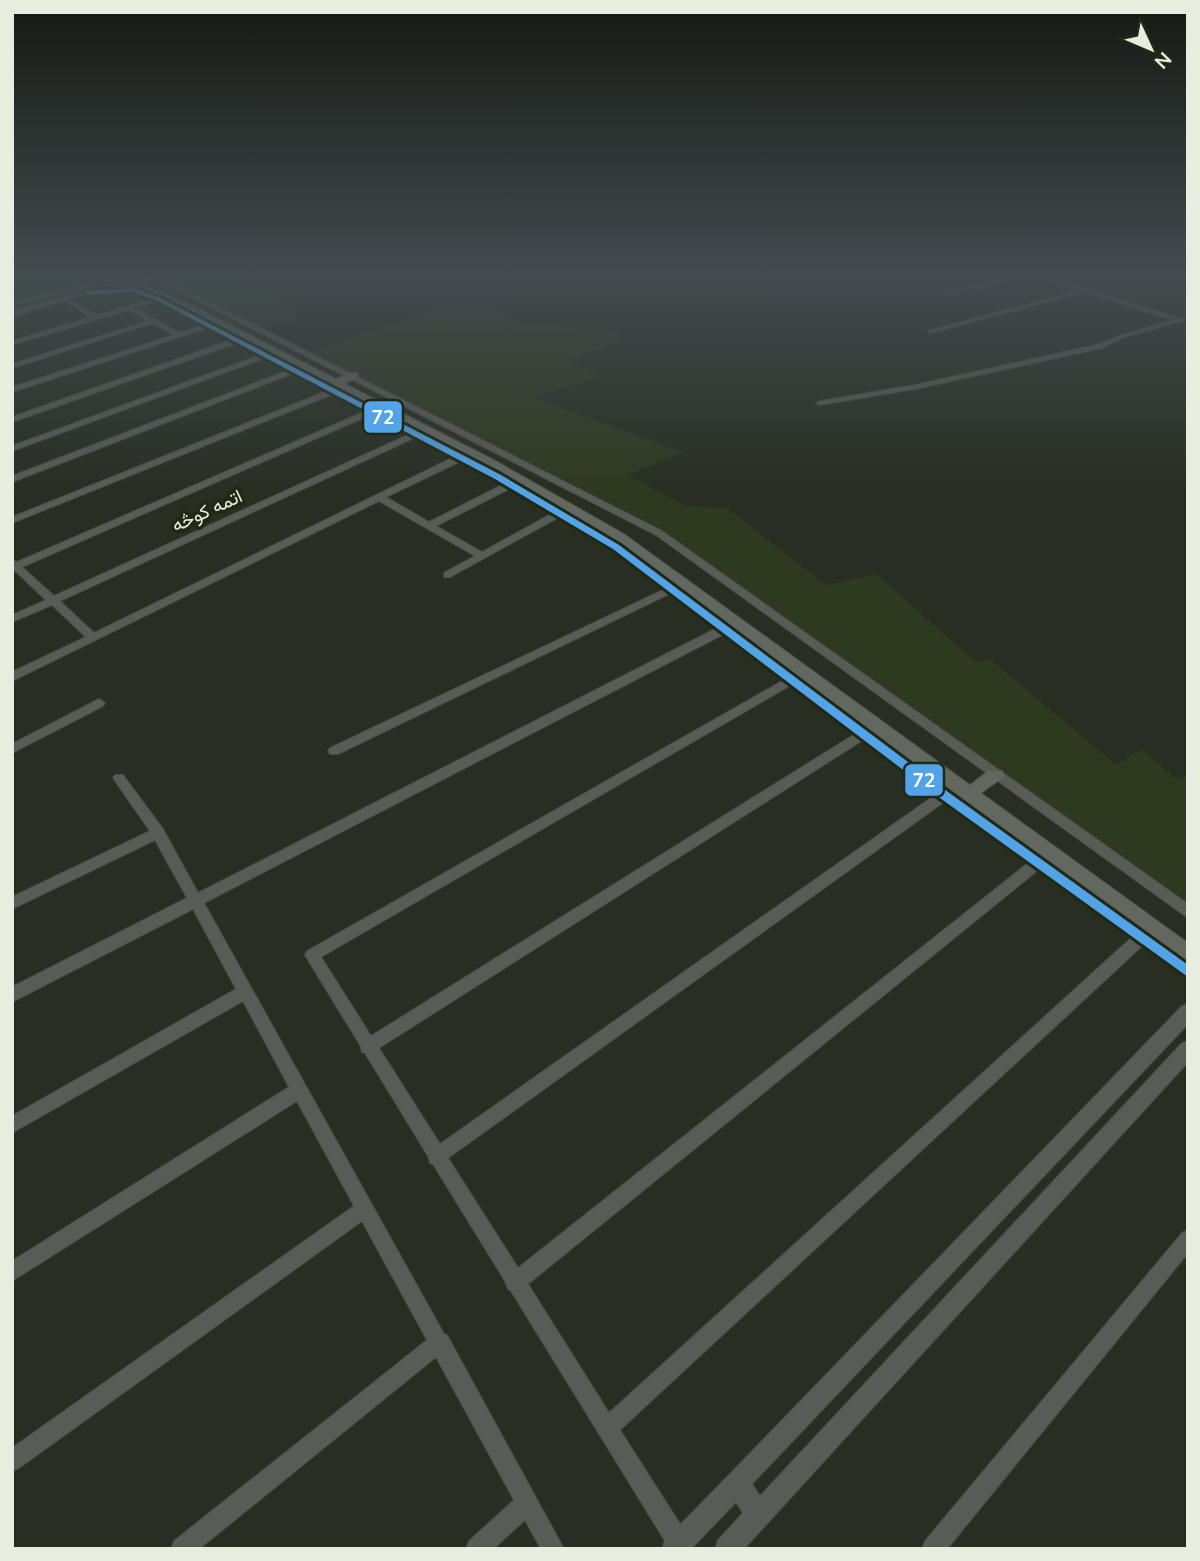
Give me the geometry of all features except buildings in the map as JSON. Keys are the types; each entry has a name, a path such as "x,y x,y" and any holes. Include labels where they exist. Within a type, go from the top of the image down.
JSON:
{"highway":[{"path":"263,345 542,491 619,537 1188,956"},
{"path":"269,345 419,422 581,498 1188,940"},
{"path":"978,787 995,776"}],"street":[{"path":"12,366 79,345"},
{"path":"12,390 149,345"},
{"path":"12,419 224,345"},
{"path":"247,345 267,355 308,364"},
{"path":"820,403 915,387 1104,345"},
{"path":"12,449 267,355"},
{"path":"12,479 308,364"},
{"path":"12,520 343,382 372,411 419,422 460,458 616,547 944,795 1188,972"},
{"path":"93,638 14,565 372,411"},
{"name":"اتمه کوڅه","path":"12,620 419,422"},
{"path":"12,677 460,458"},
{"path":"428,526 510,485"},
{"path":"379,497 481,555"},
{"path":"581,498 659,533 1188,912"},
{"path":"447,575 560,513"},
{"path":"334,751 672,589"},
{"path":"12,995 726,628"},
{"path":"792,680 312,955 677,1546 1188,1012"},
{"path":"12,749 99,703"},
{"path":"367,1046 864,734"},
{"path":"119,778 158,833 553,1549"},
{"path":"436,1157 944,795"},
{"path":"12,903 158,833"},
{"path":"514,1283 1037,863"},
{"path":"607,1429 1141,938"},
{"path":"12,1125 245,992"},
{"path":"728,1549 1188,1049"},
{"path":"12,1272 299,1090"},
{"path":"12,1461 366,1208"},
{"path":"933,1549 1188,1239"},
{"path":"182,1549 440,1342"},
{"path":"737,1483 759,1515"},
{"path":"477,1549 527,1503"}],"shaded area":[{"path":"329,345 611,345 569,361 600,377 532,397 683,452 628,475 685,506 727,508 826,585 876,574 977,663 990,659 1116,765 1141,749 1179,781 1188,774 1188,912 659,533 307,352"}],"transit line":[{"name":"72","path":"246,345 498,477 616,547 944,795 1188,972"}]}
